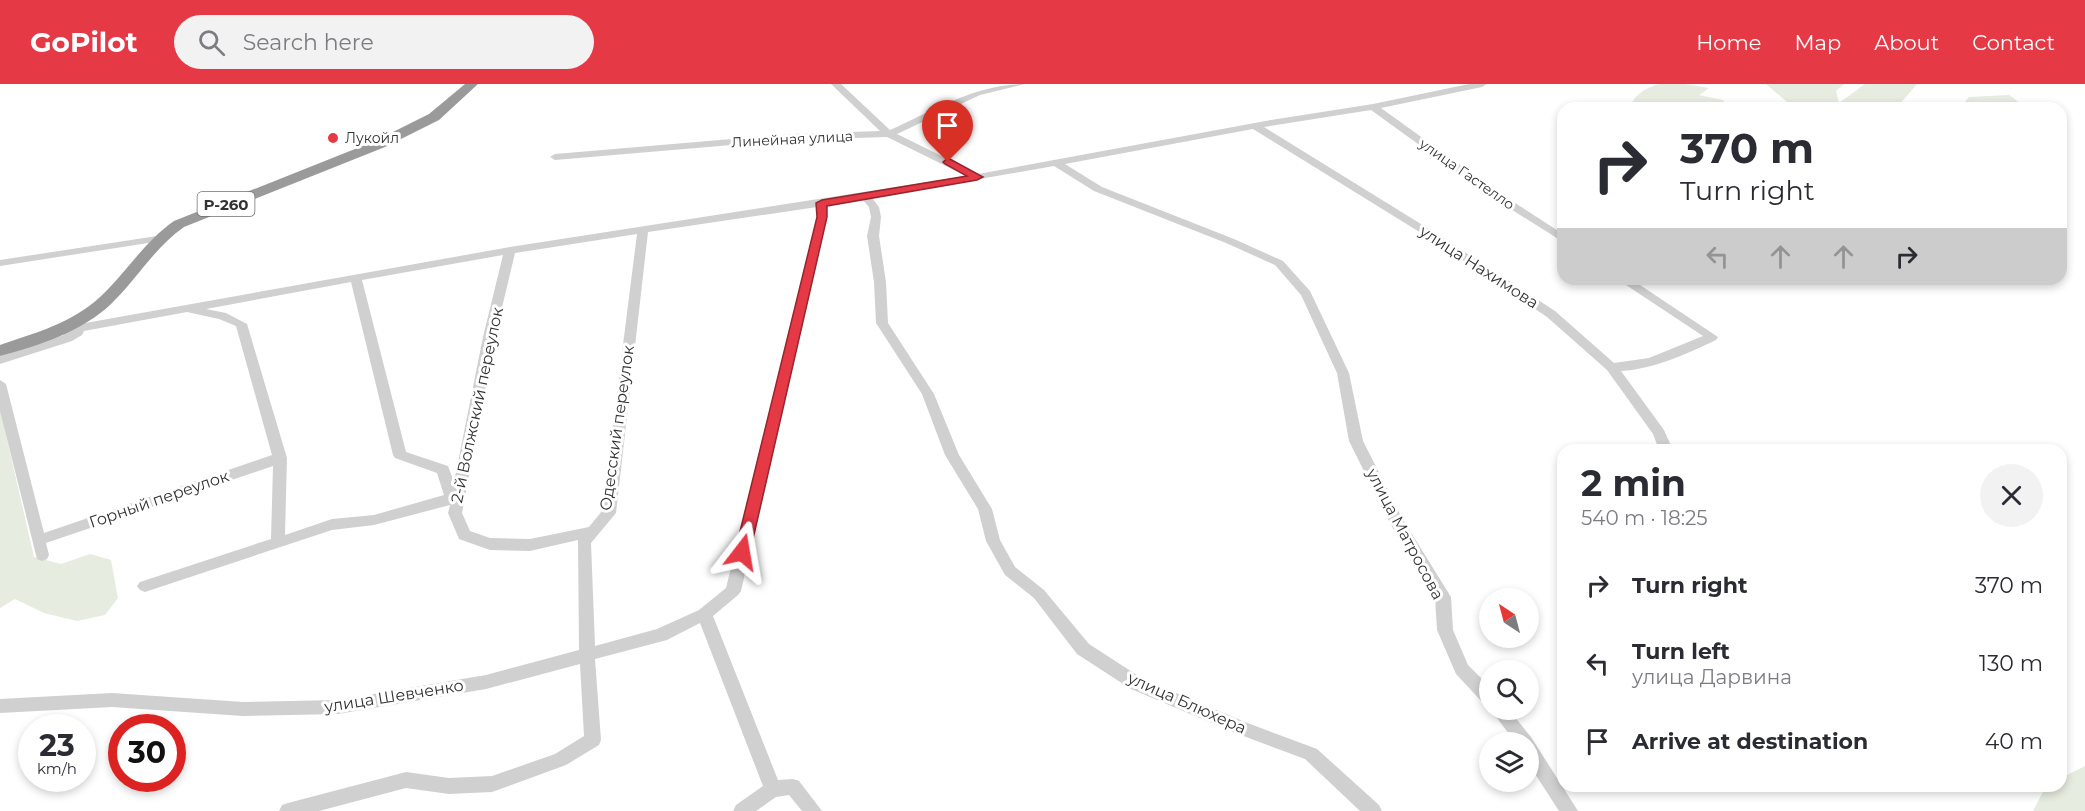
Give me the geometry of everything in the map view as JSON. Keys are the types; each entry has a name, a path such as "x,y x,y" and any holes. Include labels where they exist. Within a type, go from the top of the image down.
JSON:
{"highway":[{"name":"Р-260","path":"0,351 79,319 103,303 157,239 179,224 398,135 434,117 472,84"}],"street":[{"path":"836,84 889,134 977,177"},
{"name":"Линейная улица","path":"555,157 790,137 889,134 977,93 1020,84"},
{"path":"30,340 82,326 355,277 510,250 977,177 1255,126 1373,107 1482,84"},
{"name":"улица Гастелло","path":"1373,107 1491,192 1557,235"},
{"name":"улица Нахимова","path":"1255,126 1438,239 1551,314 1611,367 1659,433 1664,444"},
{"name":"улица Матросова","path":"1055,162 1098,189 1230,241 1279,263 1306,294 1343,373 1356,441 1396,521 1443,597 1445,630 1462,669 1479,687"},
{"name":"улица Блюхера","path":"865,196 874,207 876,217 873,236 880,282 882,323 928,394 961,472 985,509 993,541 1010,571 1039,594 1083,649 1137,684 1239,728 1311,754 1373,811"},
{"name":"улица Шевченко","path":"0,706 112,700 243,709 338,707 486,682 661,635 704,614 733,591 822,217 822,203"},
{"name":"Одесский переулок","path":"288,811 405,780 449,786 492,784 560,760 593,740 587,655 585,542 609,513 643,229"},
{"path":"0,263 157,239"},
{"name":"2-й Волжский переулок","path":"510,250 489,337 455,497 454,513 464,535 490,544 530,545 594,531"},
{"path":"145,586 332,525 374,520 455,497 443,470 400,456 355,277"},
{"path":"1611,367 1632,368 1667,358 1712,338 1632,285"},
{"path":"182,308 222,316 241,324 280,458 278,544"},
{"path":"0,360 68,338 77,333 82,326"},
{"path":"0,384 42,555"},
{"name":"Горный переулок","path":"39,540 280,458"},
{"path":"704,614 773,789"},
{"path":"1507,720 1517,732"},
{"path":"1539,764 1569,811"},
{"path":"742,811 773,789 793,787 813,811"}],"shaded area":[{"path":"1660,84 1685,84 1709,88 1699,95 1724,102 1632,102 1641,92"},
{"path":"1766,84 1844,84 1836,91 1839,102 1787,102"},
{"path":"1865,84 1917,84 1902,102 1840,102"},
{"path":"2009,95 2019,102 1965,102 1969,97"},
{"path":"0,409 34,557 61,564 90,554 111,560 118,598 105,615 77,621 44,613 15,599 0,608"},
{"path":"2085,766 2085,811 2033,811 2043,792 2067,792 2067,775"}],"place":[{"name":"Лукойл","path":"333,138"}],"route":[{"path":"742,552 822,217 822,203 977,177 948,162"}]}
